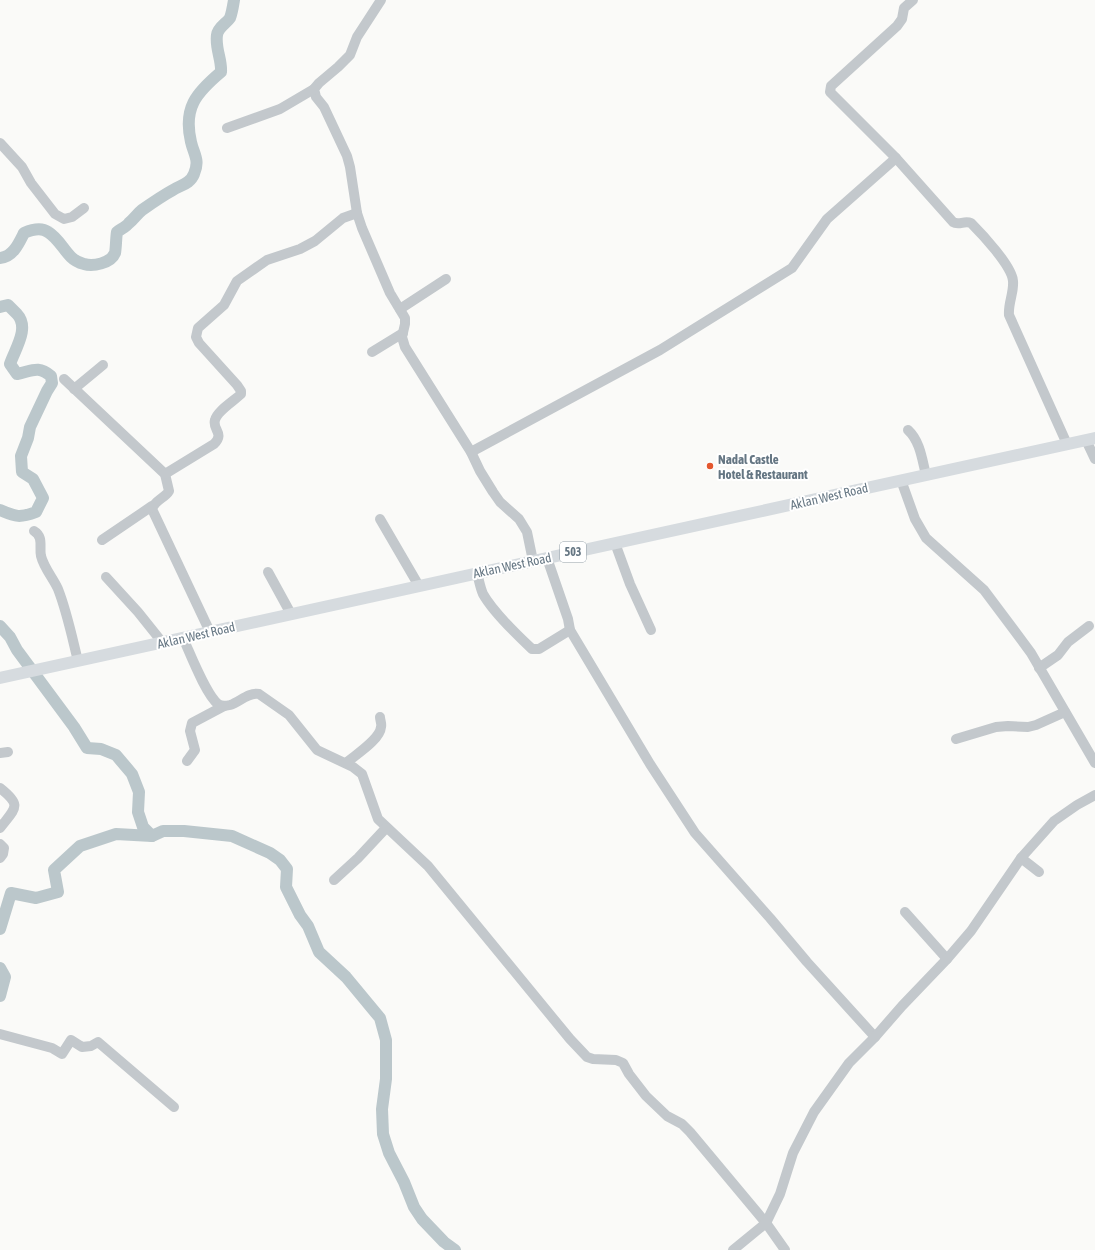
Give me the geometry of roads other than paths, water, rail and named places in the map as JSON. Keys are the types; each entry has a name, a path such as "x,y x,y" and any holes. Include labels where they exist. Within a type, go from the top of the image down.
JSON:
{"main road":[{"name":"Aklan West Road","path":"0,678 1091,439"}],"street":[{"path":"227,128 280,109 314,89 319,83 338,68 350,55 357,37 381,0"},
{"path":"914,0 904,8 902,19 897,26 829,89 832,95 896,158 953,222 957,224 967,222 971,223 1008,266 1014,284 1009,315 1067,444"},
{"path":"314,89 316,97 324,107 347,156 357,213 390,293 405,318 403,333 405,347 471,452 480,471 493,492 500,502 519,519 527,532 533,561"},
{"path":"0,143 22,167 31,183 55,214 64,219 72,217 84,208"},
{"path":"471,452 660,350 792,268 827,219 896,158"},
{"path":"165,474 214,444 218,440 219,435 215,418 240,394 237,385 198,343 196,337 198,328 224,305 237,281 246,274 267,260 300,249 315,241 343,218 357,213"},
{"path":"400,309 446,279"},
{"path":"372,352 403,333"},
{"path":"74,389 103,365"},
{"path":"64,379 165,474 169,491 167,495 102,540"},
{"path":"908,430 917,441 926,475"},
{"path":"1091,439 1095,459"},
{"path":"901,480 917,524 926,538 984,590 1031,653 1095,764"},
{"path":"152,506 158,523 210,632"},
{"path":"380,519 419,586"},
{"path":"34,531 41,538 42,557 58,589 65,608 78,661"},
{"path":"616,543 630,584 651,630"},
{"path":"547,558 566,613 570,630 650,764 695,833 807,962 875,1037"},
{"path":"268,572 291,614"},
{"path":"477,573 482,593 488,602 532,649 539,649 570,630"},
{"path":"106,578 138,612 162,642"},
{"path":"1039,668 1058,655 1068,642 1089,626"},
{"path":"183,638 201,677 213,698 219,704 224,706"},
{"path":"187,761 195,750 190,731 192,723 224,706 232,704 254,693 259,694 289,715 317,750 346,763 362,774 378,819 428,866 570,1039 587,1056 593,1059 616,1060 623,1063 629,1074 646,1096 667,1116 682,1124 690,1132 766,1223 785,1250"},
{"path":"956,739 996,727 1028,727 1065,712"},
{"path":"346,763 374,740 380,732 382,726 380,717"},
{"path":"0,788 15,802 15,808 0,828"},
{"path":"733,1250 766,1223 780,1194 793,1153 814,1112 849,1063 875,1037 971,931 1021,858 1054,821 1095,795"},
{"path":"334,880 358,858 386,828"},
{"path":"0,844 4,848 3,854 0,858"},
{"path":"1021,858 1039,872"},
{"path":"905,912 947,959"},
{"path":"0,1034 52,1048 62,1054 71,1040 82,1047 92,1046 98,1042 174,1107"}],"waterway":[{"path":"0,258 5,257 12,252 18,245 24,233 39,229 45,230 52,234 71,257 79,262 88,265 106,262 115,253 117,232 126,226 142,210 190,180 196,169 196,158 189,130 190,110 198,94 221,72 217,35 220,28 230,18 234,0"},
{"path":"0,307 8,305 21,320 22,332 10,364 17,374 35,370 42,371 51,376 52,383 30,427 28,438 21,456 22,472 33,479 43,498 36,512 31,514 18,516 0,510"},
{"path":"0,626 10,637 17,650 74,727 87,748 101,749 116,755 132,774 139,792 138,812 143,827 152,836"},
{"path":"0,929 11,893 36,898 58,892 54,870 80,846 116,834 152,836 163,831 184,831 232,836 270,853 280,860 287,869 286,887 300,915 308,926 319,952 346,977 380,1018 386,1040 386,1079 382,1109 383,1134 389,1153 404,1182 414,1207 422,1219 444,1242 455,1250"},
{"path":"0,968 5,977 0,996"}],"place":[{"name":"Nadal Castle Hotel & Restaurant","path":"710,466"}]}
